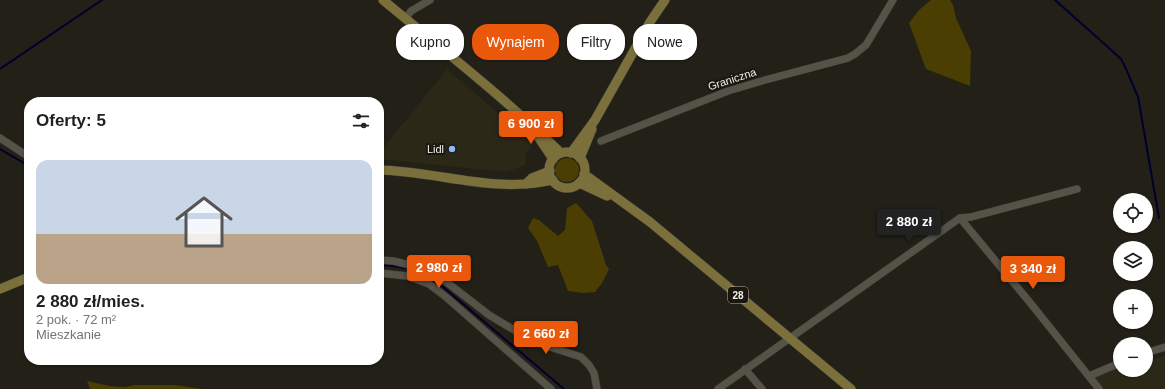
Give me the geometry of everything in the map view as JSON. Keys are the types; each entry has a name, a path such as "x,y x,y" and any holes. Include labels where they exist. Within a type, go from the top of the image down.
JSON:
{"main road":[{"path":"382,0 527,120 561,153"},
{"path":"571,152 595,120 650,22 665,0"},
{"path":"527,120 553,159"},
{"path":"580,158 595,120"},
{"path":"571,152 580,158 584,165 584,174 579,183 575,186 567,187 559,185 553,180 550,171 553,159 561,153 571,152"},
{"path":"384,170 472,182 535,184 553,180"},
{"path":"526,184 532,178 550,171"},
{"name":"28","path":"584,174 650,222 851,389"},
{"name":"28","path":"579,183 623,203"},
{"path":"2,288 24,279"}],"street":[{"path":"405,19 411,11 430,0"},
{"name":"Graniczna","path":"600,141 728,91 848,58 866,45 893,0"},
{"path":"0,138 24,154"},
{"path":"718,389 960,218 971,217 1077,189"},
{"path":"960,218 1099,389"},
{"path":"384,260 422,268 440,277 489,315 524,336 538,343 581,357 589,365 594,374 597,389"},
{"path":"384,274 408,276 429,284 551,389"},
{"path":"1153,351 1165,347"},
{"path":"1089,376 1113,366"},
{"path":"745,369 762,389"}],"shaded area":[{"path":"931,0 950,0 953,5 956,18 971,51 970,86 926,69 909,23 919,10"},
{"path":"447,69 534,144 526,154 525,165 507,172 384,160 384,147"},
{"path":"567,158 572,159 578,165 578,175 572,181 567,182 562,181 556,175 555,170 556,165 562,159"},
{"path":"576,203 592,221 606,265 609,269 602,283 595,292 583,293 568,291 558,265 548,267 537,241 528,228 533,218 539,220 558,236 565,230 567,208"},
{"path":"1165,356 1165,389 1104,389 1093,377 1113,370 1113,377 1153,377 1153,359"},
{"path":"87,381 110,386 124,387 135,385 175,385 202,389 90,389"}],"waterway":[{"path":"0,69 102,0"},
{"path":"1055,0 1121,59 1127,71 1138,97 1159,218"},
{"path":"0,149 24,163"},
{"path":"384,266 413,270 443,287 564,389"}],"place":[{"name":"Lidl","path":"452,149"}]}
